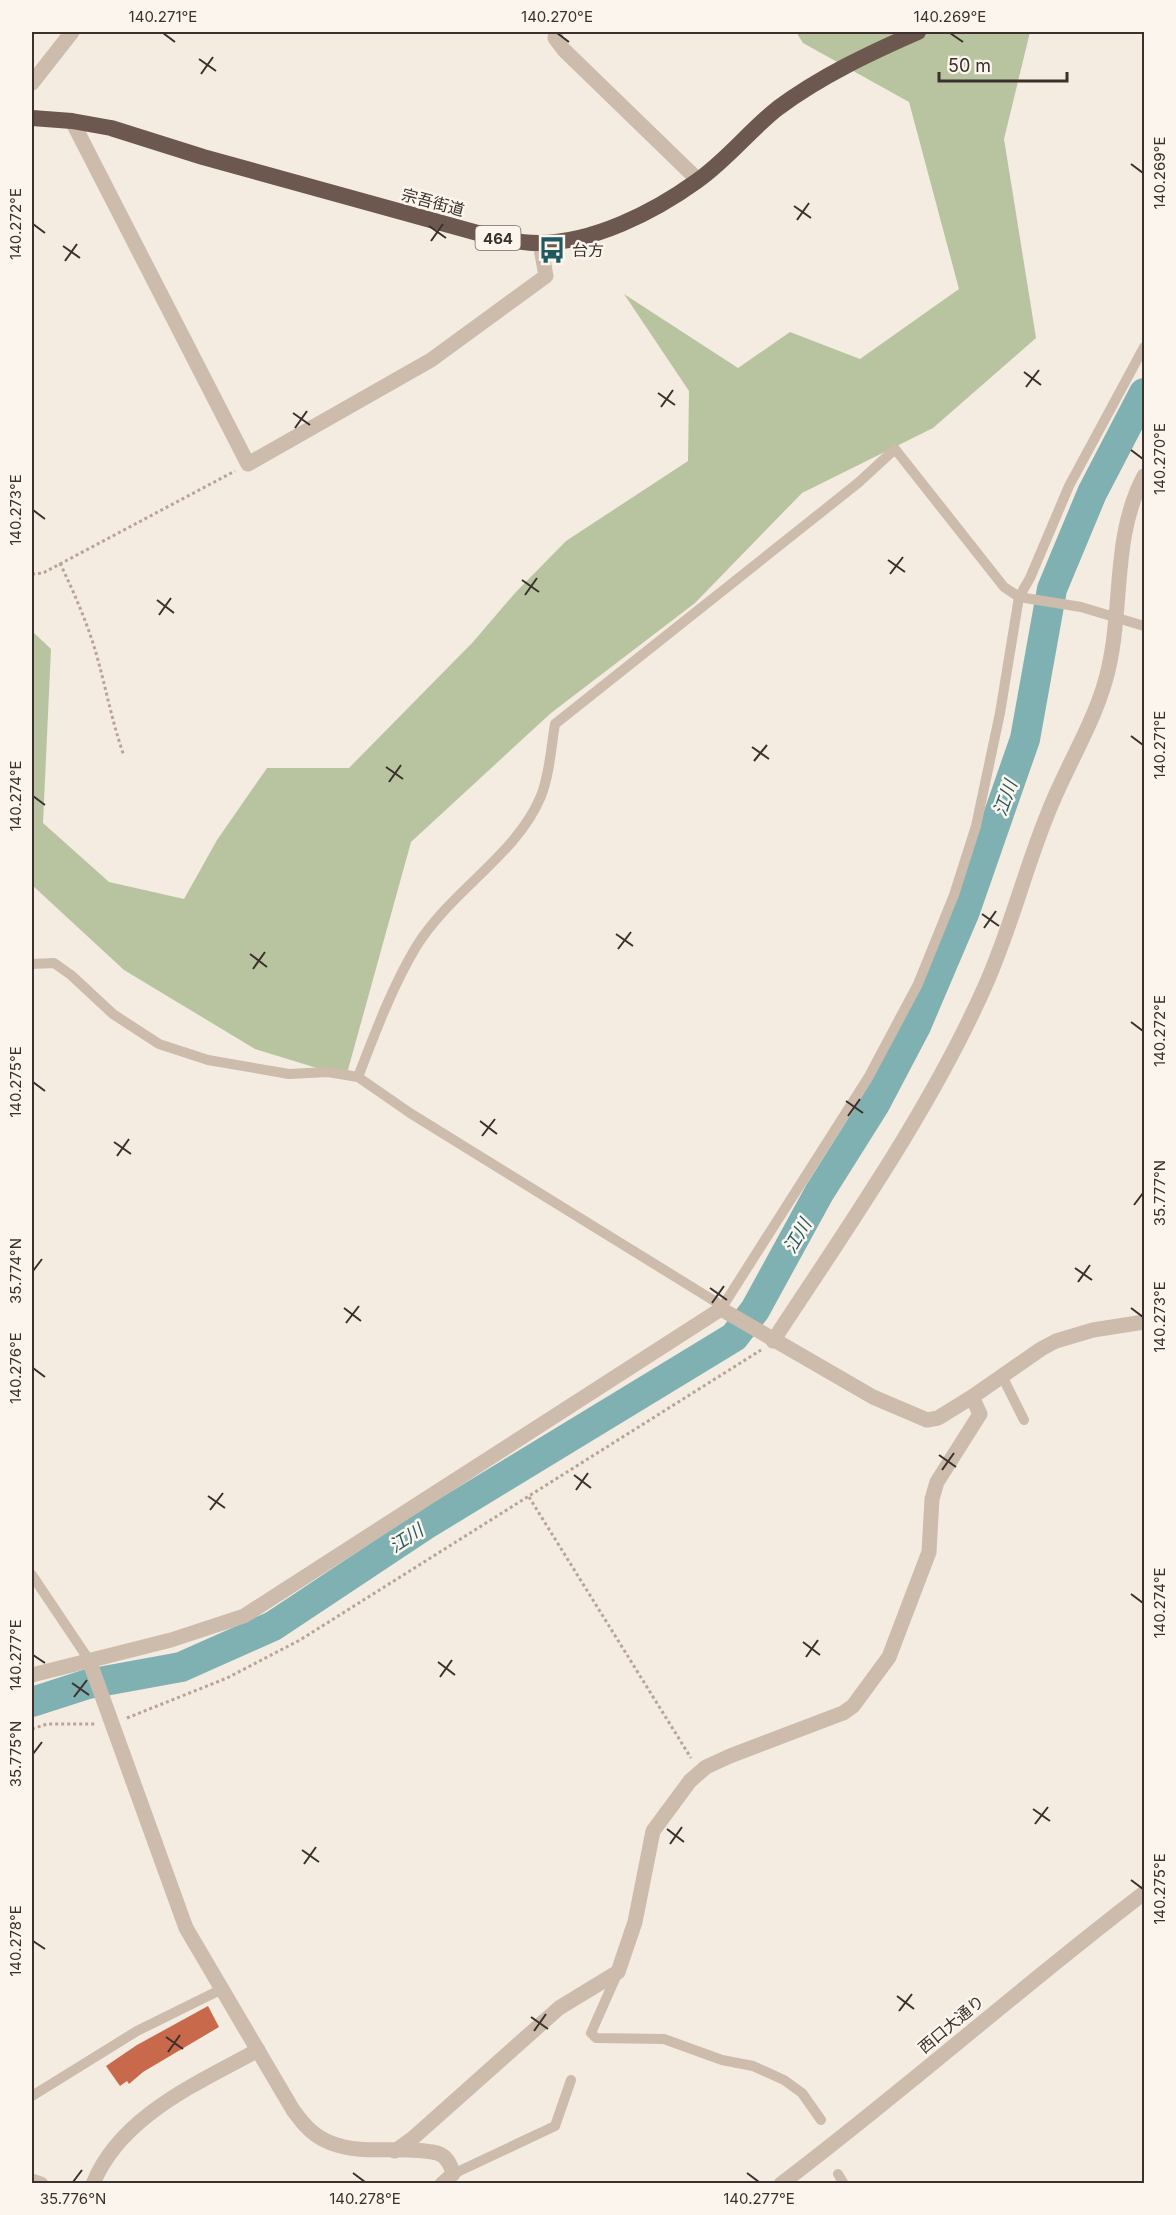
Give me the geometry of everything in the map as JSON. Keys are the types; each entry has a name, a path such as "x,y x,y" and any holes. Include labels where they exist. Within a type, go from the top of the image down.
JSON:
{"highway":[{"name":"宗吾街道","path":"32,118 72,121 111,128 203,157 485,235 516,242 540,243 575,238 610,227 654,208 698,180 778,108 831,74 918,32"}],"street":[{"path":"32,83 72,32"},
{"path":"556,32 555,38 564,50 698,180"},
{"path":"72,121 248,464 430,360 546,276 540,243"},
{"path":"769,1338 885,1168 951,1055 986,985 1017,907 1049,809 1105,681 1116,620 1117,580 1125,530 1144,476"},
{"path":"32,1675 181,1637 244,1616 725,1310 769,1338 914,1417 927,1420 938,1418 1003,1378 1041,1349 1056,1341 1093,1330 1144,1322"},
{"path":"395,2151 412,2139 559,2008 618,1972 635,1922 653,1831 690,1781 700,1772 730,1756 843,1713 853,1706 889,1657 929,1552 932,1498 937,1482 980,1414 972,1397"},
{"path":"89,1660 186,1928 220,1990 306,2128 332,2144 439,2153 450,2162 448,2179"},
{"name":"西口大通り","path":"781,2184 863,2122 1049,1966 1144,1893"},
{"path":"93,2184 100,2166 141,2121 181,2092 258,2050"},
{"path":"32,2181 41,2184"}],"lane":[{"path":"32,964 54,963 71,975 112,1014 169,1047 208,1060 289,1074 328,1072 358,1077 410,1113 716,1302 725,1310 868,1078 918,984 954,895 976,826 1000,713 1018,597 1030,578 1070,486 1144,347"},
{"path":"358,1077 384,1013 416,947 447,904 482,872 519,832 540,798 546,782 555,724 858,483 895,449 1004,587 1018,597 1081,607 1116,620 1144,626"},
{"path":"1003,1378 1024,1420"},
{"path":"32,1575 89,1660"},
{"path":"618,1972 591,2033 596,2038 664,2039 722,2060 753,2066 784,2080 802,2093 821,2120"},
{"path":"32,2096 136,2031 220,1990"},
{"path":"448,2179 555,2126 571,2080"}],"path":[{"path":"32,574 43,573 248,464"},
{"path":"60,563 84,615 97,656 111,721 124,756"},
{"path":"32,1729 47,1724 111,1725 227,1678 300,1640 740,1365 769,1338"},
{"path":"529,1497 700,1772"}],"green space":[{"path":"796,32 1030,32 1004,139 1036,338 933,428 802,493 695,603 551,713 411,842 346,1077 255,1049 124,970 32,885 32,631 51,649 43,823 109,882 184,899 217,840 267,768 349,768 473,642 515,593 566,541 688,461 689,391 624,294 738,368 790,332 860,359 959,289 909,102 803,43"}],"building":[{"path":"208,2006 219,2027 143,2072 129,2084 127,2081 120,2086 106,2066 137,2045"}],"waterway":[{"name":"江川","path":"32,1702 88,1684 181,1667 273,1626 425,1525 734,1337 755,1310 819,1193 875,1104 916,1026 965,911 1025,739 1052,589 1092,493 1144,393"}],"place":[{"name":"台方","path":"552,250"}]}
